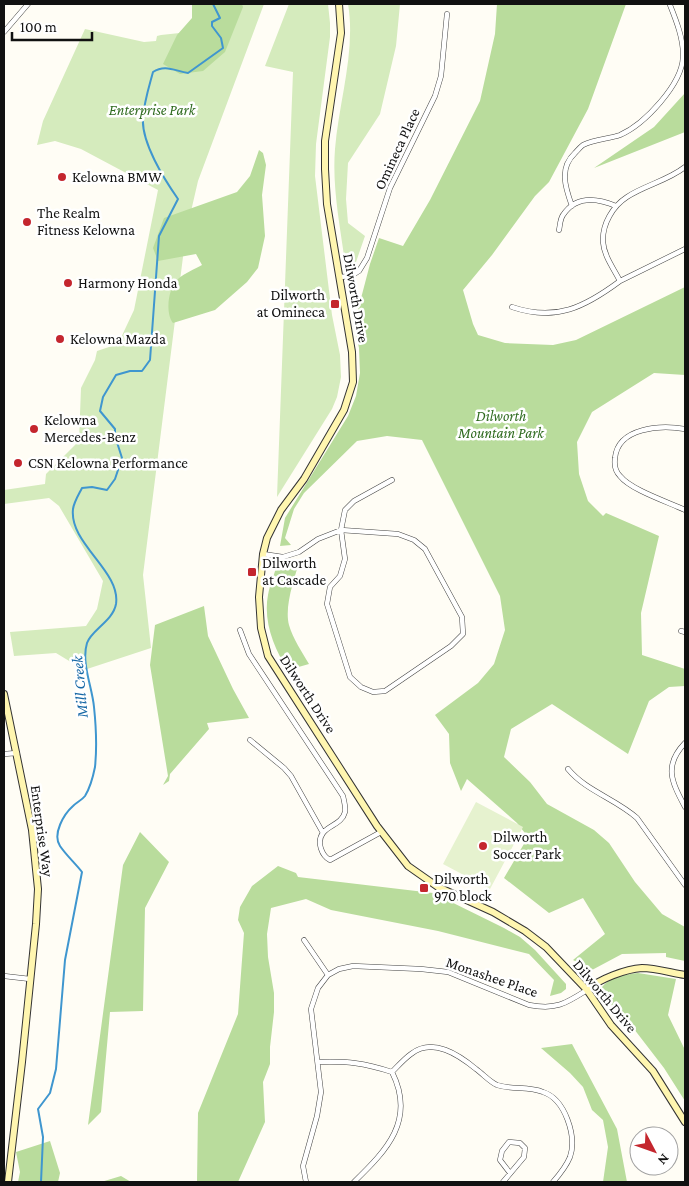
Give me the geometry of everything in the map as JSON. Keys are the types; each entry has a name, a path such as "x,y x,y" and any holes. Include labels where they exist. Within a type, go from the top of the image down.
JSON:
{"street":[{"path":"4,32 28,4"},
{"name":"Dilworth Drive","path":"339,4 341,33 325,142 325,170 327,204 352,352 353,382 344,410 304,479 281,510 267,538 263,554 259,598 261,628 268,656 381,832 408,866 438,887 493,912 525,931 546,947 587,990 611,1026 653,1071 685,1122"},
{"path":"572,206 566,188 564,172 570,158 582,146 620,135 639,124 651,114 676,79 684,57 677,25 670,5"},
{"name":"Omineca Place","path":"340,277 351,276 359,271 367,258 390,188 436,96 441,76 447,14"},
{"path":"620,281 608,259 603,242 609,215 627,197 662,182 685,167"},
{"path":"559,230 562,216 572,206 585,199 602,200 616,206"},
{"path":"512,307 536,314 561,312 580,307 600,296 620,281 685,249"},
{"path":"685,429 673,427 634,432 624,438 615,453 614,466 619,476 628,484 685,510"},
{"path":"263,554 283,557 299,552 318,540 341,530 398,534 414,540 425,549 462,617 463,634 451,646 385,691 373,692 361,687 350,677 327,604 330,588 340,576 344,559 341,530 345,510 354,501 392,480"},
{"path":"240,630 249,654 343,796 345,811 340,821 323,832 321,838 321,849 324,857 330,860 381,832"},
{"name":"Enterprise Way","path":"4,694 32,830 38,889 22,1062 7,1163 8,1182"},
{"path":"250,740 291,776 323,832"},
{"path":"685,743 672,762 672,774 673,784 685,807"},
{"path":"4,754 17,753"},
{"path":"568,769 576,778 629,810 637,818 685,885"},
{"path":"304,940 328,975 318,988 311,1008 321,1092 317,1116 303,1166 306,1182"},
{"name":"Monashee Place","path":"328,975 353,966 448,972 529,1005 542,1008 566,1004 587,990"},
{"path":"587,990 592,985 617,974 642,968 685,975"},
{"path":"4,976 30,979"},
{"path":"392,1072 412,1053 424,1048 436,1047 450,1051 463,1058 495,1084 543,1092 552,1097 569,1123 572,1137 568,1162 565,1169 553,1182"},
{"path":"318,1062 364,1063 392,1072 397,1082 400,1100 400,1115 397,1129 390,1144 354,1182"},
{"path":"503,1182 524,1157 526,1148 520,1143 509,1142 502,1151 500,1160 510,1173"}],"green space":[{"path":"192,4 242,4 243,7 225,52 203,71 180,74 163,64 177,35 192,18"},
{"name":"Enterprise Park","path":"193,4 264,4 198,181 186,233 143,575 151,648 84,670 56,653 14,656 10,632 86,626 97,609 103,581 59,506 49,498 4,504 4,490 45,484 46,474 79,441 81,388 95,360 97,351 118,344 134,310 158,190 81,149 55,141 37,145 43,121 85,29 144,42 156,41 157,36 189,32 193,29"},
{"path":"289,4 328,4 330,37 316,144 315,176 332,315 340,355 341,377 337,397 332,409 277,497 293,72 265,66"},
{"path":"348,4 400,4 396,46 380,114 348,163 346,199 348,223 365,236 356,262 345,263 337,206 334,163 350,40"},
{"name":"Dilworth Mountain Park","path":"497,4 626,4 588,109 549,182 535,196 492,255 463,290 478,335 505,343 553,345 576,340 685,287 685,375 654,373 592,412 577,442 579,474 588,501 603,516 606,513 659,536 641,613 642,655 685,669 685,686 669,687 649,701 628,754 552,704 511,729 504,757 530,782 547,804 594,830 609,843 635,882 662,914 685,927 685,961 666,957 666,953 622,954 592,970 573,960 605,934 583,898 549,913 504,878 528,837 517,823 467,779 461,791 450,763 449,734 435,715 478,683 494,664 505,630 500,596 422,440 387,436 357,441 304,493 294,509 285,538 291,545 280,546 285,518 348,416 356,396 360,373 359,348 354,325 379,238 403,246 430,200 480,101 495,34"},
{"path":"685,93 685,132 594,168 654,127"},
{"path":"259,150 263,153 266,165 262,195 265,236 258,268 247,282 215,310 173,323 168,307 172,288 178,279 202,265 196,254 158,261 153,248 164,218 237,192 250,176"},
{"path":"300,559 291,592 288,617 293,635 309,664 288,670 274,644 268,625 267,605 278,561"},
{"path":"204,606 208,636 249,718 207,723 209,729 170,774 169,781 163,785 168,776 150,665 155,625"},
{"name":"Dilworth Soccer Park","path":"476,802 523,827 490,889 443,864"},
{"path":"140,832 169,862 145,908 143,1011 110,1012 101,1112 88,1125 123,865"},
{"path":"278,866 296,873 298,877 433,893 520,937 535,950 566,984 566,989 561,993 550,996 554,980 529,954 438,931 331,910 306,899 271,908 267,934 268,957 274,993 274,1012 270,1064 263,1082 265,1122 238,1182 197,1182 198,1113 238,1014 244,933 238,920 240,907 252,886"},
{"path":"638,973 676,979 668,1015 685,1050 685,1101 664,1068 634,1029 632,1030 600,991 611,979 622,975"},
{"path":"572,1044 617,1129 627,1182 603,1182 608,1147 603,1120 592,1110 583,1087 541,1048"},
{"path":"50,1141 60,1173 58,1182 18,1182 20,1172 16,1152"},
{"path":"121,1176 131,1182 101,1182"}],"waterway":[{"name":"Mill Creek","path":"41,1182 43,1137 38,1109 50,1093 56,1069 65,960 82,872 60,846 57,836 63,819 85,796 93,775 96,752 95,722 85,651 89,638 111,615 116,604 111,580 79,534 74,522 73,509 82,488 92,487 107,490 115,479 122,458 115,436 115,429 100,411 103,397 116,375 130,371 142,371 150,360 159,236 178,199 154,160 143,128 144,106 153,72 166,68 188,73 223,48 221,38 212,26 212,22 220,18 213,4"}],"place":[{"name":"Kelowna BMW","path":"62,177"},
{"name":"The Realm Fitness Kelowna","path":"27,222"},
{"name":"Harmony Honda","path":"68,283"},
{"name":"Dilworth at Omineca","path":"335,304"},
{"name":"Kelowna Mazda","path":"60,339"},
{"name":"Kelowna Mercedes-Benz","path":"34,429"},
{"name":"CSN Kelowna Performance","path":"18,463"},
{"name":"Dilworth at Cascade","path":"252,572"},
{"name":"Dilworth Soccer Park","path":"483,846"},
{"name":"Dilworth 970 block","path":"424,888"}]}
